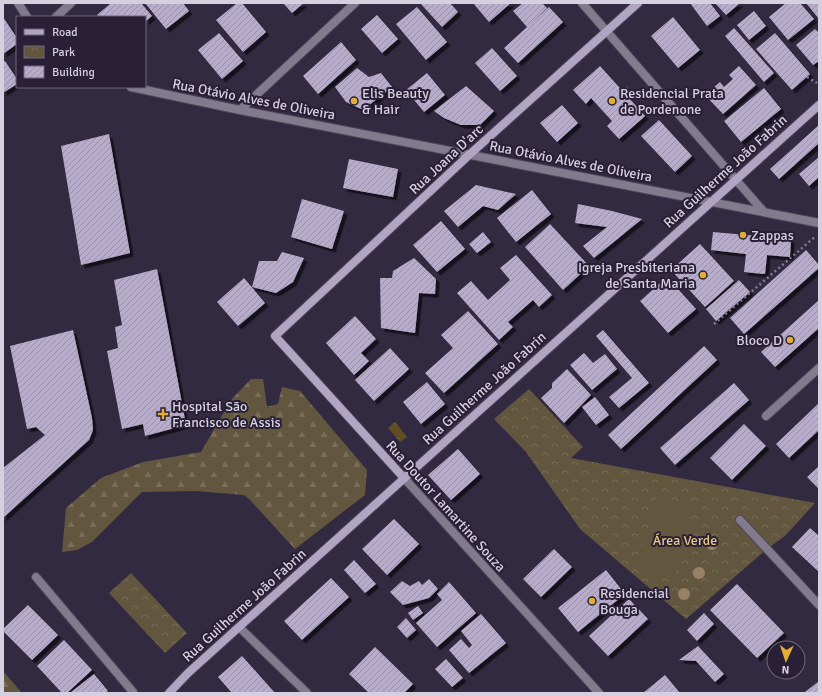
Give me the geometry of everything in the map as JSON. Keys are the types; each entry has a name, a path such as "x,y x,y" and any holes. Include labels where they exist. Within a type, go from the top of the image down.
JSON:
{"street":[{"path":"18,3 26,16"},
{"path":"57,16 72,3"},
{"path":"240,110 355,3"},
{"path":"582,3 764,212"},
{"name":"Rua Joana D'arc","path":"275,336 469,154 638,3"},
{"name":"Rua Otávio Alves de Oliveira","path":"136,88 240,110 819,223"},
{"name":"Rua Guilherme João Fabrin","path":"169,693 188,673 819,105"},
{"name":"Rua Doutor Lamartine Souza","path":"275,336 598,693"},
{"path":"766,416 819,368"},
{"path":"740,520 819,605"},
{"path":"36,577 133,692"},
{"path":"239,627 307,693"}],"path":[{"path":"807,77 817,83"},
{"path":"623,92 628,88"},
{"path":"714,324 816,236"}],"green space":[{"path":"251,379 263,379 267,407 278,404 282,387 300,391 367,470 365,495 295,549 244,495 196,491 142,492 92,542 77,550 62,552 66,508 101,478 143,462 201,452 231,400"},
{"name":"Área Verde","path":"529,389 583,447 571,458 815,503 785,536 767,549 686,619 580,529 526,452 494,419"},
{"path":"657,496 694,506 674,579 636,568"},
{"path":"131,573 187,633 165,653 109,593"},
{"path":"3,671 22,693 3,693"}],"water":[{"path":"395,422 407,437 400,442 388,428"}],"building":[{"path":"111,3 141,3 152,16 146,21 146,16 97,15"},
{"path":"145,3 183,3 189,11 166,29"},
{"path":"237,3 242,3 266,32 243,52 216,20"},
{"path":"283,3 304,3 292,13"},
{"path":"420,3 450,3 458,12 442,27"},
{"path":"473,3 511,3 489,22"},
{"path":"523,3 542,3 547,8 527,27 513,11"},
{"path":"690,3 710,3 720,16 707,26"},
{"path":"715,3 740,3 726,15"},
{"path":"786,3 800,3 814,19 788,40 769,17"},
{"path":"806,3 819,3 819,19"},
{"path":"417,7 447,42 426,60 396,24"},
{"path":"549,7 563,22 518,63 504,48"},
{"path":"754,11 766,26 749,40 737,25"},
{"path":"377,15 398,39 382,53 361,29"},
{"path":"3,17 16,36 16,45 3,54"},
{"path":"673,17 700,50 678,68 651,36"},
{"path":"734,28 774,73 764,82 725,36"},
{"path":"815,29 819,33 819,61 813,65 796,45"},
{"path":"219,33 243,61 222,79 198,50"},
{"path":"775,33 810,74 792,90 756,49"},
{"path":"341,42 356,60 318,94 303,76"},
{"path":"492,48 517,76 500,91 475,63"},
{"path":"5,61 16,78 16,85 3,93 3,62"},
{"name":"Residencial Prata de Pordenone","path":"600,66 645,116 619,139 607,126 612,121 591,98 586,104 573,90"},
{"path":"739,66 756,85 723,114 705,95 720,82 724,87 733,79 729,75"},
{"path":"357,68 369,77 381,73 392,87 363,110 346,102 335,87"},
{"path":"427,73 445,95 424,112 406,90"},
{"path":"466,86 494,111 480,125 461,125 444,118 434,111"},
{"path":"764,88 781,109 741,142 724,121"},
{"path":"562,105 578,123 557,142 540,123"},
{"path":"659,120 692,156 675,172 641,136"},
{"path":"819,125 819,143 779,179 770,169"},
{"path":"109,134 130,253 81,265 61,146"},
{"path":"819,157 819,177 809,186 799,174"},
{"path":"349,159 398,169 393,197 343,188"},
{"path":"476,185 516,194 498,210 483,206 458,227 444,211"},
{"path":"532,190 551,214 516,242 497,218"},
{"path":"302,199 344,211 332,249 291,237"},
{"path":"578,204 642,219 594,258 583,246 607,227 575,223"},
{"path":"441,221 465,249 437,272 413,245"},
{"path":"550,224 589,266 563,290 525,247"},
{"path":"483,232 491,242 477,253 469,244"},
{"path":"713,232 791,239 790,257 767,255 765,274 744,272 746,254 711,250"},
{"name":"Igreja Presbiteriana de Santa Maria","path":"700,244 734,281 705,307 671,270"},
{"path":"806,250 819,265 819,268 744,334 730,318"},
{"path":"282,252 304,258 293,282 276,293 252,287 259,261 277,261"},
{"path":"516,255 552,295 539,307 533,300 508,322 513,327 499,340 457,293 471,281 488,300 510,280 500,268"},
{"path":"414,258 436,279 435,294 419,293 415,333 381,328 380,278 392,278 393,271"},
{"path":"157,269 186,425 145,436 143,424 122,429 107,351 118,348 115,327 122,325 114,280"},
{"path":"667,277 696,309 668,333 640,301"},
{"path":"244,278 265,303 238,326 217,302"},
{"path":"739,280 750,292 716,321 706,309"},
{"name":"Bloco D","path":"819,300 819,328 775,367 761,352"},
{"path":"468,311 498,344 444,393 425,373 453,348 441,335"},
{"path":"355,316 376,339 361,353 369,361 354,375 326,343"},
{"path":"73,330 92,418 93,430 89,440 3,518 3,468 45,435 36,427 27,429 10,346"},
{"path":"603,330 649,383 619,408 609,397 632,378 596,336"},
{"path":"704,346 717,360 621,449 608,435"},
{"path":"390,348 409,369 374,401 355,380"},
{"path":"584,353 593,363 605,354 617,369 592,390 570,365"},
{"path":"567,369 591,395 564,423 541,398 552,388 552,383"},
{"path":"427,382 445,404 421,424 403,402"},
{"path":"734,383 749,400 675,465 660,448"},
{"path":"595,397 609,415 596,425 582,407"},
{"path":"819,403 819,430 789,458 776,444"},
{"path":"744,424 766,446 732,480 710,458"},
{"path":"458,449 480,474 451,500 428,475"},
{"path":"819,466 819,489 807,477"},
{"path":"394,519 419,544 387,575 362,549"},
{"path":"810,528 819,536 819,572 792,547"},
{"path":"554,549 572,567 541,597 523,579"},
{"path":"354,560 376,584 365,593 344,570"},
{"name":"Residencial Bouga","path":"606,570 625,594 578,632 558,608"},
{"path":"331,578 349,597 302,640 284,621"},
{"path":"429,579 438,589 429,598 403,605 390,592 402,581 410,586 419,581 422,585"},
{"path":"449,582 476,613 437,647 416,623 442,600 437,594"},
{"path":"737,584 784,633 776,640 766,640 766,650 757,658 710,610"},
{"path":"629,599 648,619 608,656 589,636"},
{"path":"28,605 58,635 32,660 3,631 3,629"},
{"path":"418,606 423,613 413,620 408,613"},
{"path":"704,613 714,624 697,641 687,630"},
{"path":"481,614 506,643 469,673 449,650 461,639 469,648 472,645 461,631"},
{"path":"406,618 416,630 407,638 397,627"},
{"path":"64,640 92,670 67,693 62,693 37,666"},
{"path":"698,646 724,674 715,682 696,661 679,660"},
{"path":"375,647 413,684 404,693 369,693 349,674"},
{"path":"242,656 275,693 232,693 218,677"},
{"path":"446,659 463,678 452,687 435,669"},
{"path":"94,674 108,691 105,693 70,693"},
{"path":"665,675 680,693 643,693"},
{"path":"819,681 819,693 805,692"}],"place":[{"name":"Elis Beauty & Hair","path":"354,101"},
{"name":"Residencial Prata de Pordenone","path":"612,101"},
{"name":"Zappas","path":"743,235"},
{"name":"Igreja Presbiteriana de Santa Maria","path":"703,275"},
{"name":"Bloco D","path":"790,340"},
{"name":"Hospital São Francisco de Assis","path":"163,414"},
{"name":"Residencial Bouga","path":"592,601"}]}
